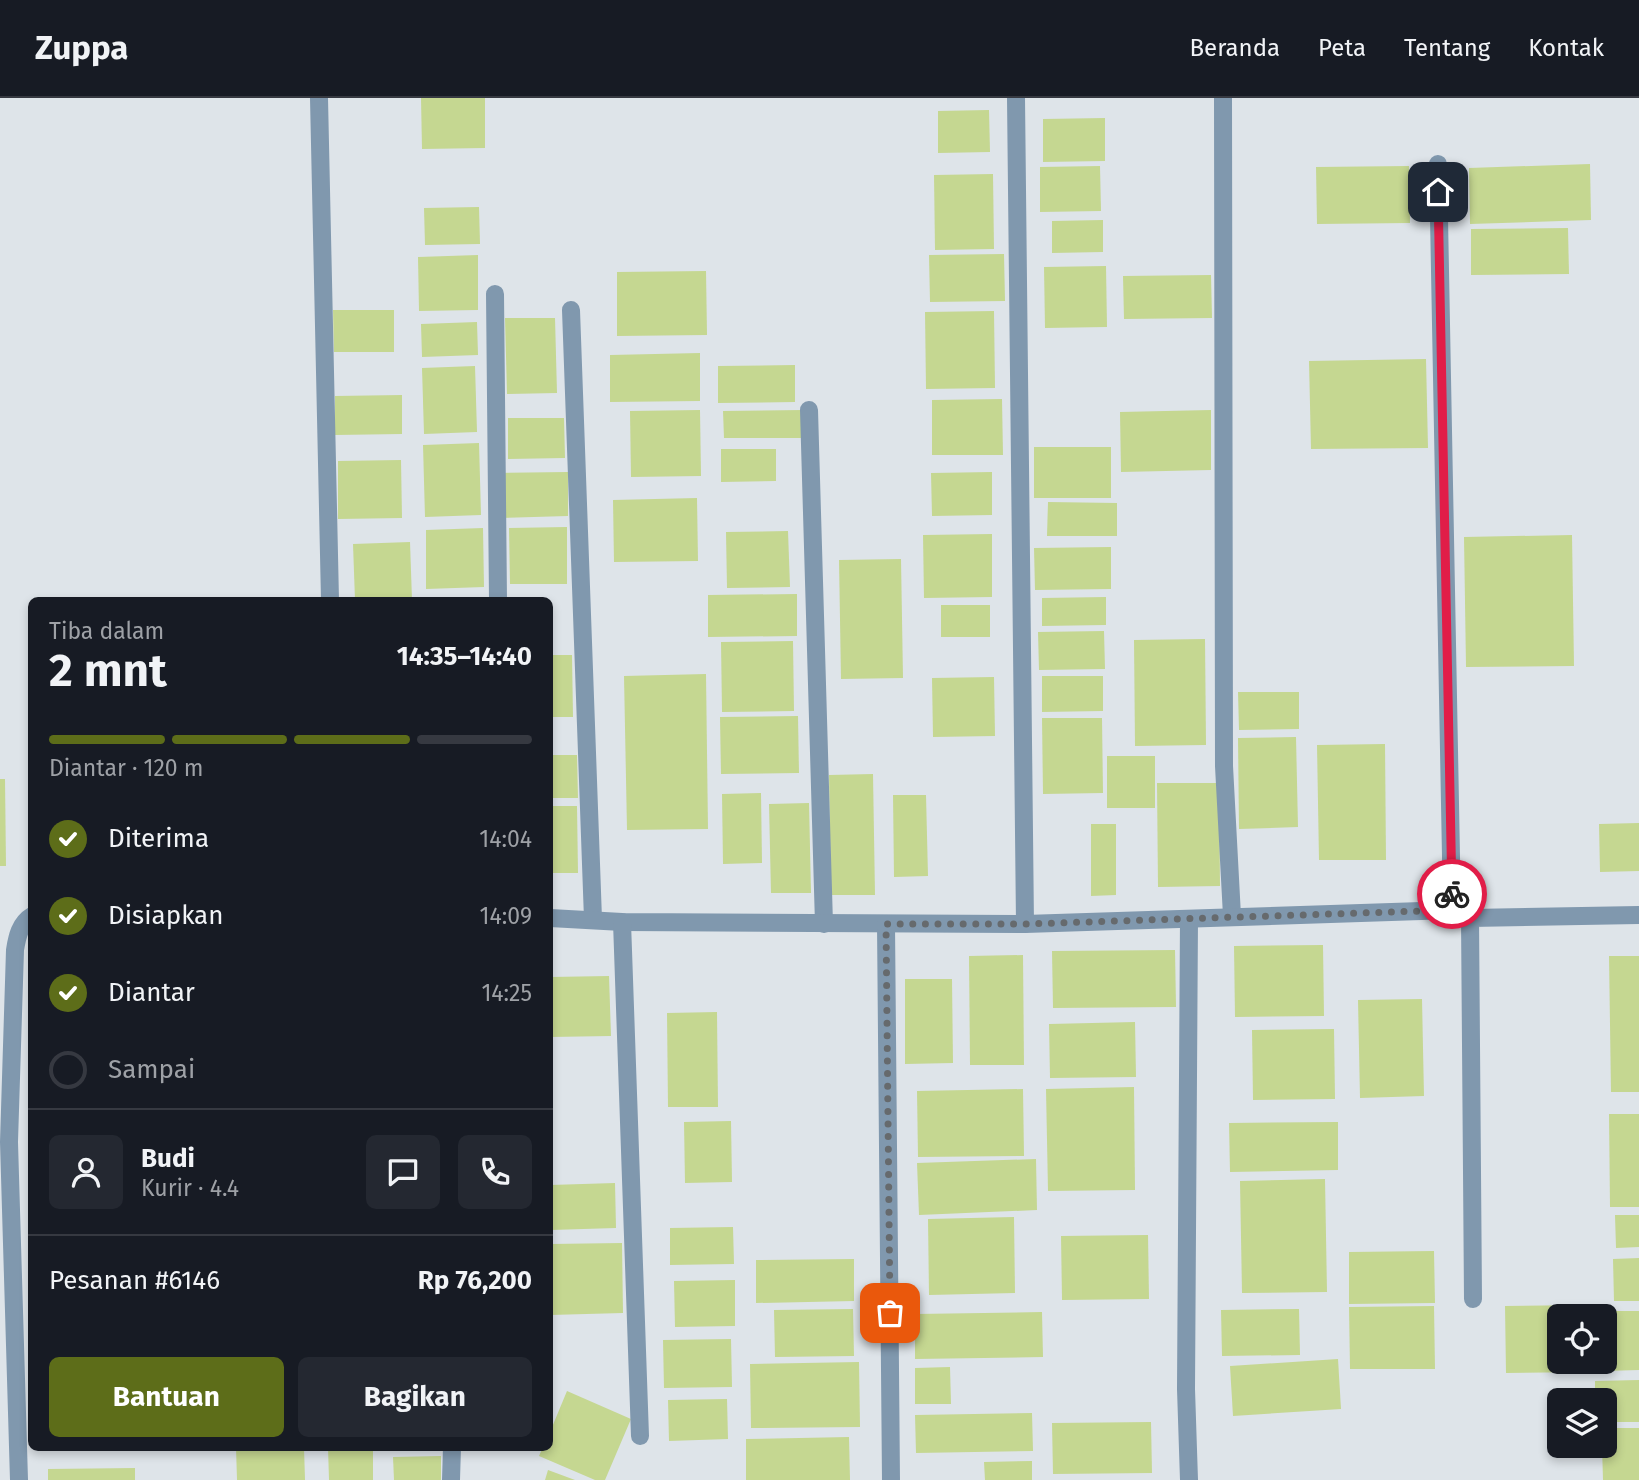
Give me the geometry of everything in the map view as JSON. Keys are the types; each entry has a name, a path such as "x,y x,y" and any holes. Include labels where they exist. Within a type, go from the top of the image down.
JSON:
{"street":[{"path":"319,98 330,597"},
{"path":"1016,98 1026,924"},
{"path":"1223,98 1224,766 1232,916"},
{"path":"1438,164 1452,910"},
{"path":"495,294 498,597"},
{"path":"571,310 593,919"},
{"path":"809,410 824,924"},
{"path":"553,918 622,922 1026,924 1452,910 1470,918 1639,915"},
{"path":"19,1480 5,1142 15,950 19,932 28,918"},
{"path":"1470,918 1473,1299"},
{"path":"1189,919 1186,1390 1189,1480"},
{"path":"622,922 640,1436"},
{"path":"886,924 891,1480"},
{"path":"451,1480 452,1451"}],"building":[{"path":"421,98 485,98 485,148 422,149"},
{"path":"989,110 990,152 938,153 938,111"},
{"path":"1105,118 1105,161 1043,162 1043,119"},
{"path":"1590,164 1591,220 1470,224 1469,168"},
{"path":"1100,166 1101,211 1040,212 1040,167"},
{"path":"1409,166 1410,223 1317,224 1316,167"},
{"path":"993,174 994,249 935,250 934,175"},
{"path":"479,207 480,244 425,245 424,208"},
{"path":"1103,220 1103,252 1052,253 1052,221"},
{"path":"1568,228 1569,274 1471,275 1471,229"},
{"path":"1004,254 1005,301 930,302 929,255"},
{"path":"478,255 478,310 419,311 418,257"},
{"path":"1106,266 1107,327 1045,328 1044,267"},
{"path":"706,271 707,335 617,336 617,272"},
{"path":"1211,275 1212,318 1124,319 1123,276"},
{"path":"333,310 394,310 394,352 334,352"},
{"path":"994,311 995,388 926,389 925,312"},
{"path":"505,318 555,318 557,393 507,394"},
{"path":"477,322 478,355 422,357 421,324"},
{"path":"700,353 700,401 610,402 610,355"},
{"path":"1426,359 1428,448 1311,449 1309,361"},
{"path":"795,365 795,402 718,403 718,366"},
{"path":"475,366 477,432 424,434 422,368"},
{"path":"402,395 402,434 335,435 335,396"},
{"path":"1002,399 1003,455 932,455 932,400"},
{"path":"700,410 701,476 631,477 630,411"},
{"path":"804,410 805,438 724,438 723,411"},
{"path":"1211,410 1211,470 1121,472 1120,412"},
{"path":"508,418 564,418 565,458 508,459"},
{"path":"479,443 481,515 425,517 423,445"},
{"path":"1034,447 1111,447 1111,498 1034,498"},
{"path":"721,449 776,449 776,481 721,482"},
{"path":"401,460 402,518 338,519 338,461"},
{"path":"568,472 568,516 500,518 499,473"},
{"path":"992,472 992,515 932,516 931,473"},
{"path":"697,498 698,561 614,562 613,500"},
{"path":"1048,502 1117,503 1117,536 1047,536"},
{"path":"567,527 567,584 510,584 509,528"},
{"path":"483,528 484,587 426,589 426,530"},
{"path":"788,531 790,587 727,588 726,532"},
{"path":"992,534 992,597 924,598 923,535"},
{"path":"1572,535 1574,666 1466,667 1464,537"},
{"path":"410,542 412,597 355,597 353,544"},
{"path":"1111,547 1111,589 1035,590 1034,548"},
{"path":"901,559 903,678 841,679 839,560"},
{"path":"797,594 797,636 708,637 708,595"},
{"path":"1106,597 1106,625 1042,626 1042,598"},
{"path":"941,605 990,605 990,637 941,637"},
{"path":"1104,631 1105,669 1039,670 1038,632"},
{"path":"1205,639 1206,745 1135,746 1134,640"},
{"path":"793,641 794,711 722,712 721,642"},
{"path":"553,655 572,655 573,717 553,717"},
{"path":"706,674 708,829 627,830 624,676"},
{"path":"1042,676 1103,676 1103,711 1042,712"},
{"path":"994,677 995,736 933,737 932,678"},
{"path":"1238,692 1299,692 1299,729 1239,730"},
{"path":"798,716 799,773 721,774 720,717"},
{"path":"1042,718 1102,718 1103,793 1043,794"},
{"path":"1296,737 1298,827 1239,829 1238,738"},
{"path":"1385,744 1386,860 1319,860 1317,745"},
{"path":"553,755 577,755 578,798 553,798"},
{"path":"1107,756 1155,756 1155,808 1107,808"},
{"path":"873,774 875,895 831,895 829,775"},
{"path":"0,779 5,779 6,866 0,866"},
{"path":"1157,783 1219,783 1220,886 1158,887"},
{"path":"761,793 762,863 723,864 722,794"},
{"path":"893,795 926,795 928,876 894,877"},
{"path":"809,803 811,893 771,893 769,804"},
{"path":"553,806 577,806 578,873 553,873"},
{"path":"1639,823 1639,871 1600,872 1599,824"},
{"path":"1091,824 1116,824 1116,895 1091,896"},
{"path":"1323,945 1324,1016 1235,1017 1234,946"},
{"path":"1175,950 1176,1007 1053,1008 1052,951"},
{"path":"1023,955 1024,1065 970,1065 969,956"},
{"path":"1609,956 1639,956 1639,1092 1611,1092"},
{"path":"609,976 611,1036 553,1037 553,977"},
{"path":"905,979 952,979 953,1063 905,1064"},
{"path":"1422,999 1424,1096 1360,1098 1358,1000"},
{"path":"717,1012 718,1107 668,1107 667,1013"},
{"path":"1135,1022 1136,1077 1050,1078 1049,1024"},
{"path":"1334,1029 1335,1099 1253,1100 1252,1030"},
{"path":"1134,1087 1135,1190 1048,1191 1046,1089"},
{"path":"1023,1089 1024,1156 918,1157 917,1091"},
{"path":"1609,1114 1639,1114 1639,1207 1610,1207"},
{"path":"731,1121 732,1182 685,1183 684,1122"},
{"path":"1338,1122 1338,1170 1230,1172 1229,1123"},
{"path":"1036,1159 1037,1210 919,1215 917,1163"},
{"path":"1325,1179 1327,1292 1242,1293 1240,1181"},
{"path":"615,1183 616,1228 553,1230 553,1185"},
{"path":"1615,1215 1639,1215 1639,1247 1616,1248"},
{"path":"1014,1217 1015,1293 929,1295 928,1219"},
{"path":"733,1227 734,1264 670,1265 670,1228"},
{"path":"1148,1235 1149,1299 1062,1300 1061,1236"},
{"path":"622,1243 623,1313 553,1315 553,1244"},
{"path":"1434,1251 1435,1303 1349,1304 1349,1252"},
{"path":"1639,1258 1639,1301 1614,1301 1613,1259"},
{"path":"854,1259 854,1301 756,1303 756,1260"},
{"path":"735,1280 735,1326 675,1327 674,1281"},
{"path":"1547,1305 1547,1372 1506,1373 1505,1306"},
{"path":"1434,1306 1435,1369 1350,1369 1349,1307"},
{"path":"853,1309 854,1356 775,1357 774,1310"},
{"path":"1299,1309 1300,1355 1222,1356 1221,1310"},
{"path":"1617,1311 1639,1311 1639,1370 1617,1371"},
{"path":"1042,1312 1043,1357 915,1359 915,1314"},
{"path":"731,1339 732,1387 664,1388 663,1340"},
{"path":"1338,1359 1341,1409 1233,1416 1230,1366"},
{"path":"859,1362 860,1427 751,1428 750,1364"},
{"path":"950,1367 951,1404 915,1404 915,1368"},
{"path":"1639,1380 1639,1422 1617,1422 1617,1388 1595,1388 1595,1381"},
{"path":"567,1391 631,1419 605,1480 595,1480 539,1456 541,1451 553,1451 553,1425"},
{"path":"727,1399 728,1439 669,1441 668,1400"},
{"path":"1032,1413 1033,1451 916,1453 915,1415"},
{"path":"1151,1422 1152,1473 1053,1474 1052,1423"},
{"path":"1617,1428 1639,1428 1639,1480 1603,1480 1602,1458 1617,1458"},
{"path":"849,1437 850,1480 746,1480 746,1439"},
{"path":"236,1451 304,1451 305,1480 237,1480"},
{"path":"328,1451 373,1451 373,1480 329,1480"},
{"path":"441,1456 441,1480 394,1480 393,1457"},
{"path":"1032,1461 1032,1480 985,1480 984,1462"},
{"path":"135,1468 135,1480 48,1480 48,1469"},
{"path":"548,1470 575,1480 545,1480"}],"way so far":[{"path":"890,1313 886,924 1026,924 1452,910 1452,894"}],"route":[{"path":"1438,192 1452,894"}]}
